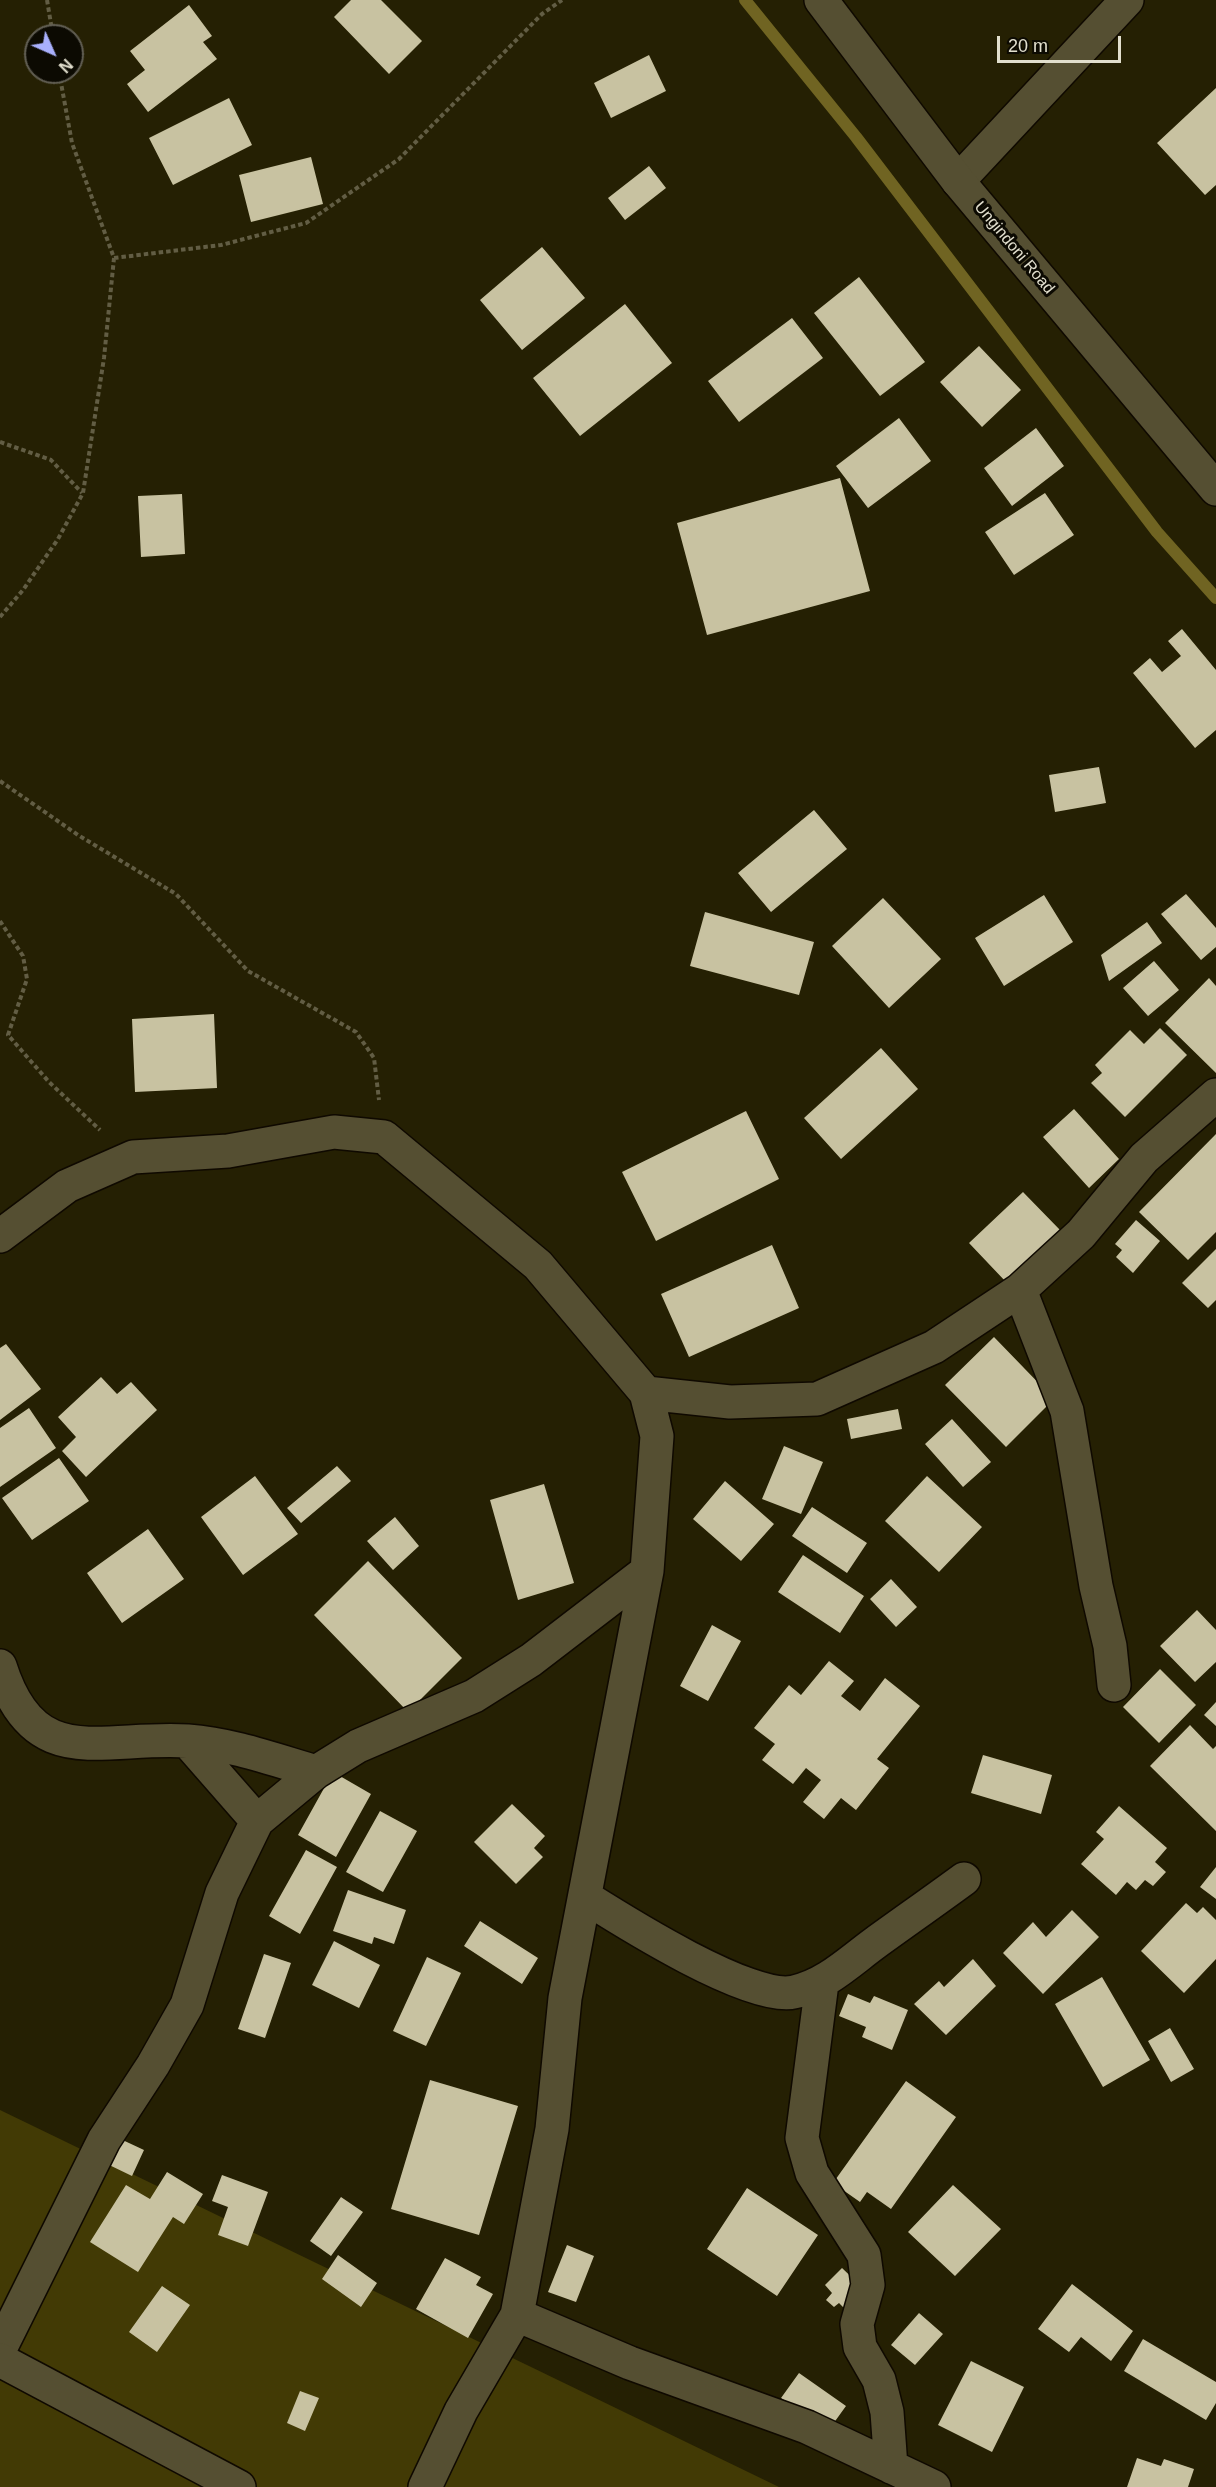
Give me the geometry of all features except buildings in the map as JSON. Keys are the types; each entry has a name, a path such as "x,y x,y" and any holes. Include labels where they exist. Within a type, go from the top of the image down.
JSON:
{"street":[{"name":"Ungindoni Road","path":"821,0 958,181 1216,489"},
{"path":"958,181 1127,0"},
{"path":"646,1393 730,1402 817,1399 934,1347 1020,1290 1082,1234 1144,1158 1216,1095"},
{"path":"0,1236 67,1186 133,1157 228,1151 334,1132 384,1137 538,1265 646,1393 657,1436 647,1571 565,1998 552,2129 517,2316 461,2411 425,2487"},
{"path":"1020,1290 1067,1411 1096,1586 1110,1646 1114,1685"},
{"path":"0,2349 104,2140 153,2065 187,2005 222,1893 257,1821 316,1772 358,1746 474,1696 531,1660 647,1571"},
{"path":"0,1666 8,1693 29,1723 66,1742 187,1741 242,1751 316,1772"},
{"path":"187,1741 257,1821"},
{"path":"585,1897 645,1935 755,1987 791,1993 822,1983 964,1880"},
{"path":"822,1983 802,2138 812,2173 864,2255 868,2285 857,2324 860,2347 879,2379 887,2412 891,2467"},
{"path":"517,2316 630,2363 807,2427 934,2487"},
{"path":"0,2360 239,2487"}],"path":[{"path":"47,0 51,24"},
{"path":"114,258 221,245 306,223 399,159 543,14 562,0"},
{"path":"0,616 23,590 58,539 82,493 104,358 114,258 72,143 61,84"},
{"path":"0,442 51,460 82,493"},
{"path":"0,781 78,835 176,894 248,971 356,1032 374,1058 384,1137"},
{"path":"0,921 23,956 27,979 8,1035 75,1108 133,1157"}],"shaded area":[{"path":"0,2110 779,2487 0,2487"}],"waterway":[{"path":"745,0 856,137 1157,532 1216,598"}]}
